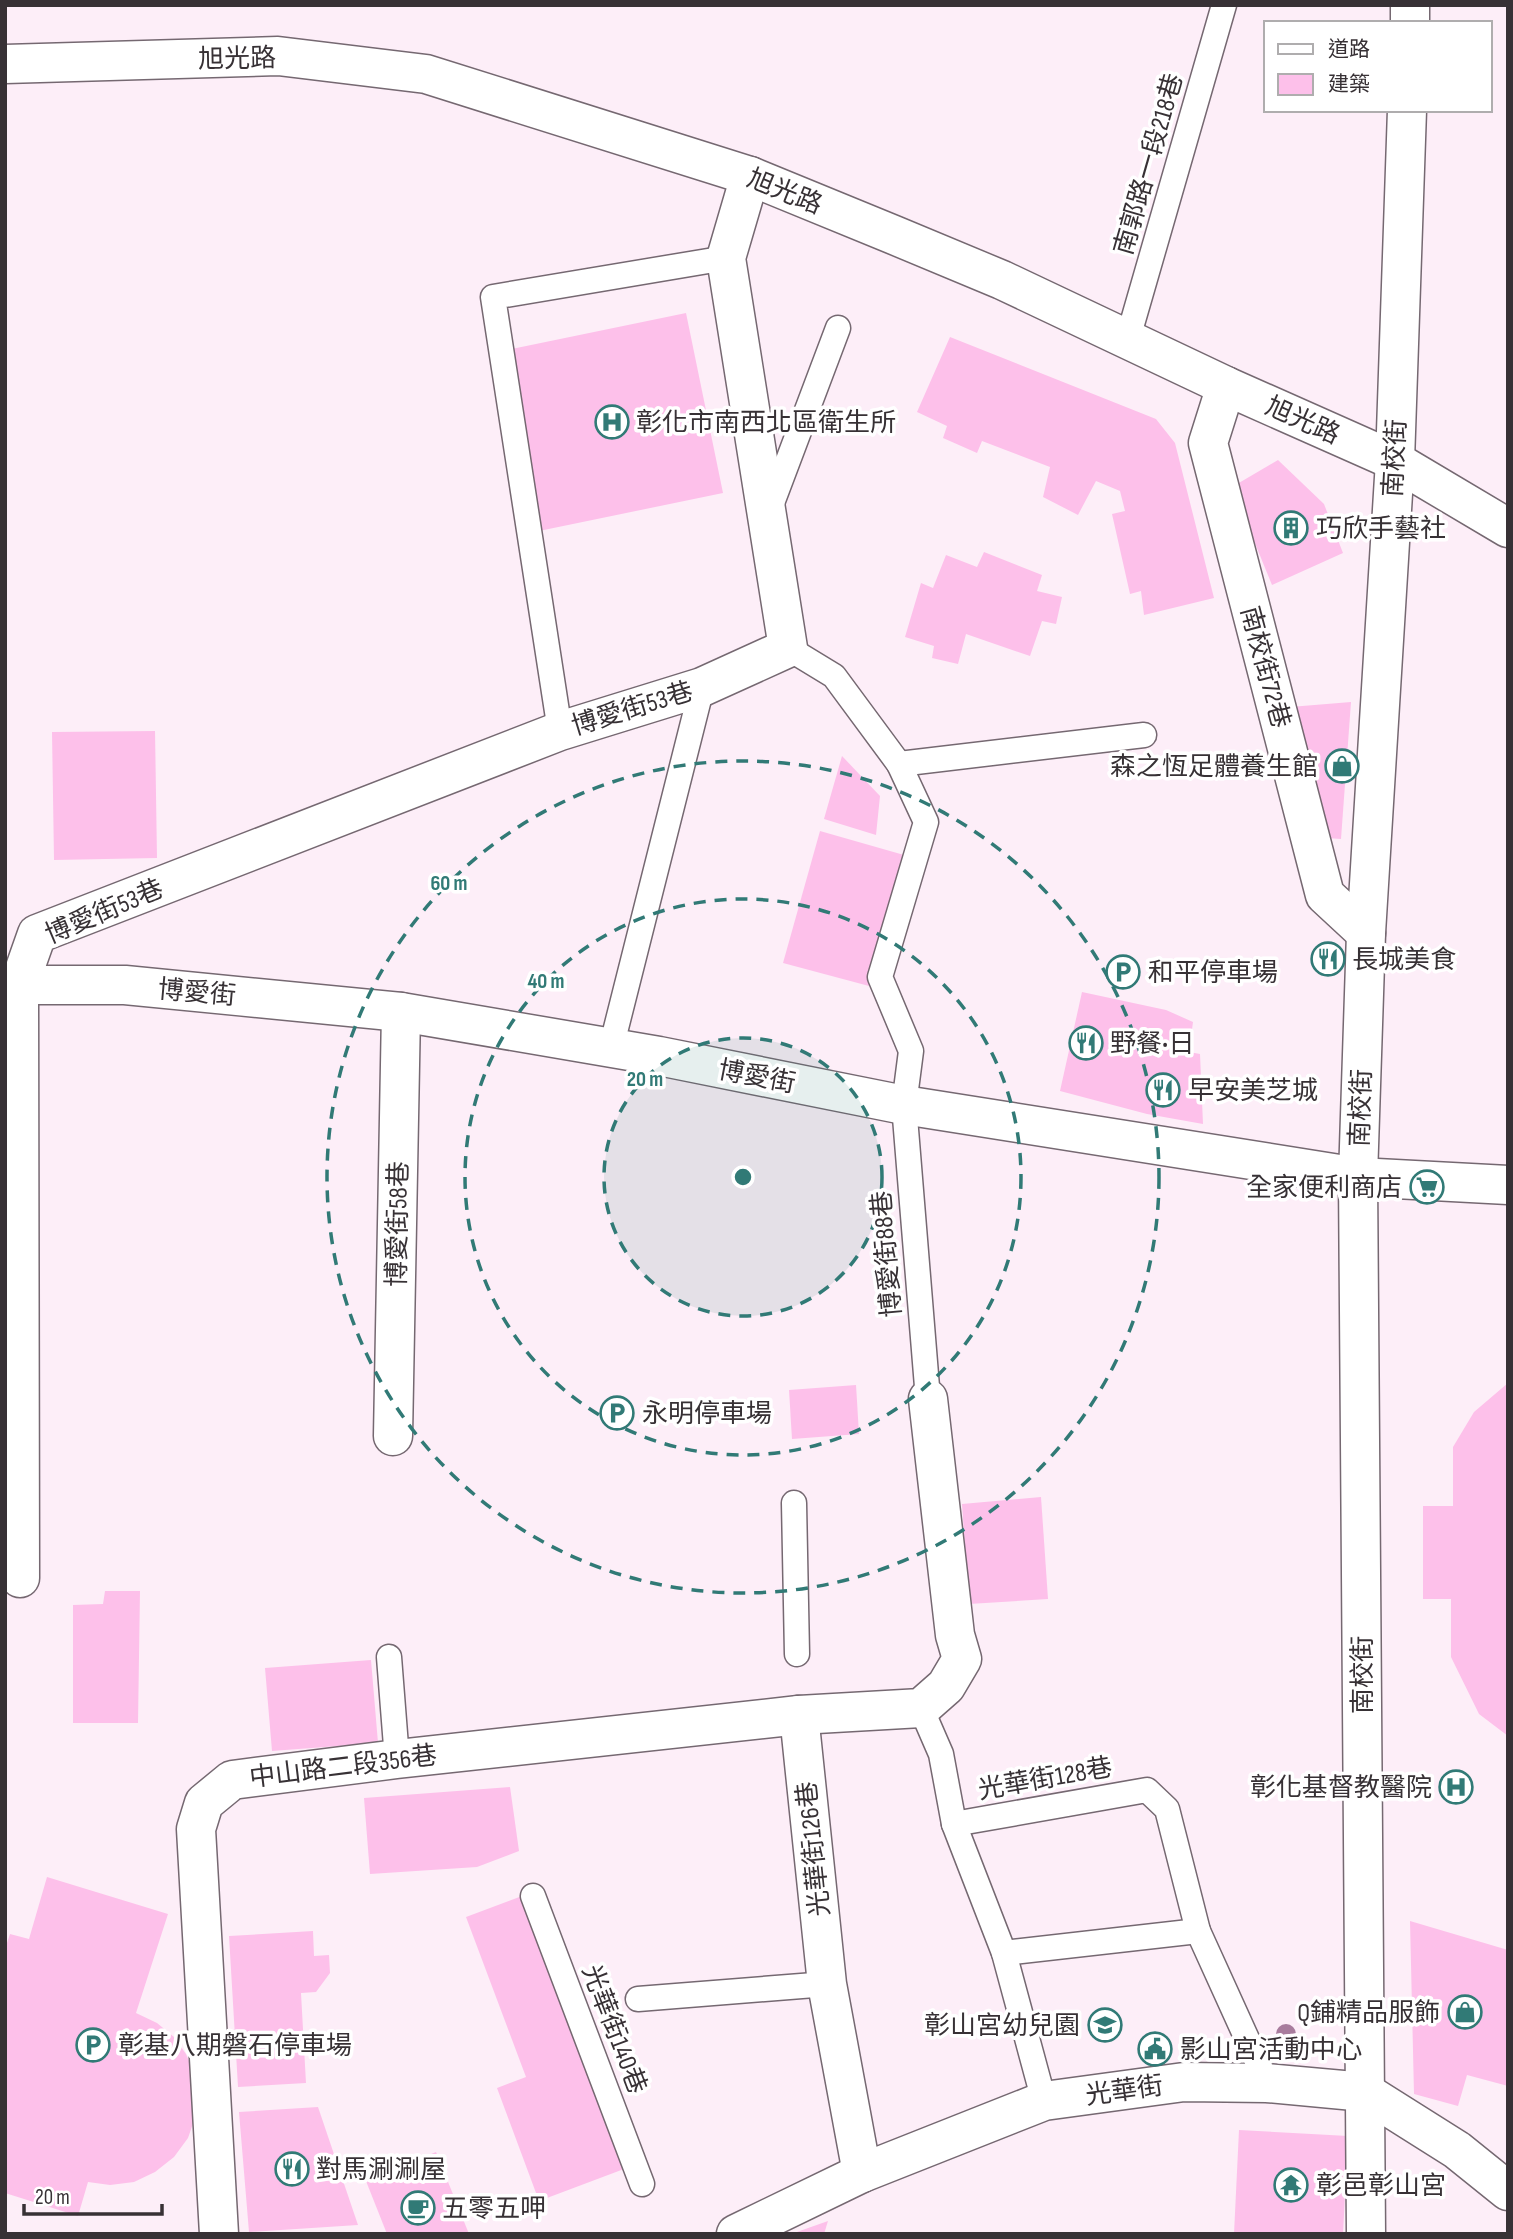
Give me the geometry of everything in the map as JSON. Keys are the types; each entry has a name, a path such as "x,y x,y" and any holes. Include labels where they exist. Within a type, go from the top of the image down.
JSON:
{"street":[{"name":"旭光路","path":"5,64 278,56 426,74 750,176 1002,281 1226,386 1395,461 1508,528"},
{"name":"南校街","path":"1366,2234 1358,1177 1367,933 1395,461 1407,112"},
{"path":"750,176 726,258 788,648"},
{"name":"南校街72巷","path":"1226,386 1208,443 1325,895 1367,933"},
{"name":"博愛街53巷","path":"20,1578 12,985 37,934 560,731 702,687 788,648"},
{"name":"博愛街","path":"12,985 125,985 401,1012 611,1048 904,1105 1358,1177 1508,1185"},
{"name":"博愛街58巷","path":"393,1436 401,1012"},
{"path":"922,1708 947,1686 962,1659 955,1635 928,1399"},
{"name":"中山路二段356巷","path":"219,2234 196,1829 204,1803 232,1780 799,1715 922,1708"},
{"name":"光華街126巷","path":"799,1715 827,1984 862,2173"},
{"name":"光華街","path":"736,2234 862,2173 1044,2101 1184,2082 1267,2083 1310,2079 1365,2092 1457,2150 1508,2191"}],"lane":[{"name":"南郭路一段218巷","path":"1128,338 1224,5"},
{"path":"560,731 493,297 726,258"},
{"path":"768,513 838,328"},
{"path":"788,648 834,676 899,764 926,822 880,977 911,1051 904,1105"},
{"path":"611,1048 702,687"},
{"path":"899,764 1144,735"},
{"name":"博愛街88巷","path":"904,1105 928,1399"},
{"path":"794,1503 797,1654"},
{"path":"389,1657 397,1759"},
{"name":"光華街128巷","path":"922,1708 941,1754 954,1824 1004,1953 1044,2101"},
{"name":"光華街128巷","path":"954,1824 1147,1790 1167,1809 1198,1931"},
{"name":"光華街140巷","path":"533,1896 642,2184"},
{"path":"1004,1953 1198,1931 1267,2083"},
{"path":"638,1999 827,1984"}],"building":[{"name":"彰化市南西北區衛生所","path":"686,313 723,493 539,531 502,351"},
{"path":"950,337 1156,419 1175,443 1214,598 1144,615 1141,591 1130,594 1112,514 1125,511 1120,491 1096,481 1078,515 1043,497 1050,467 982,441 977,453 943,438 947,426 917,412"},
{"name":"巧欣手藝社","path":"1278,460 1324,504 1343,553 1272,585 1232,487"},
{"path":"984,552 1042,575 1037,591 1062,597 1056,624 1042,621 1030,656 966,634 958,664 932,658 934,646 905,637 921,583 933,588 946,555 977,567"},
{"path":"1351,702 1341,839 1327,838 1290,707"},
{"path":"155,731 157,858 54,860 52,732"},
{"path":"842,756 880,796 876,835 824,819"},
{"path":"820,831 904,855 869,986 783,963"},
{"path":"1082,992 1166,1010 1193,1022 1189,1052 1200,1054 1203,1124 1147,1114 1060,1091"},
{"path":"1508,1383 1508,1736 1479,1714 1451,1657 1451,1599 1423,1599 1423,1506 1453,1506 1453,1447 1474,1412"},
{"path":"856,1385 859,1434 792,1439 789,1390"},
{"path":"1041,1497 1048,1599 969,1604 962,1504"},
{"path":"105,1591 140,1591 138,1723 73,1723 73,1605 103,1604"},
{"path":"371,1660 378,1743 272,1751 265,1668"},
{"path":"510,1787 519,1851 477,1867 370,1874 364,1798"},
{"name":"彰基八期磐石停車場","path":"47,1877 168,1914 136,2013 157,2023 174,2037 186,2054 194,2073 196,2115 188,2138 174,2157 155,2172 134,2182 110,2185 88,2182 78,2216 5,2193 5,1949 10,1934 29,1939"},
{"path":"522,1896 624,2169 539,2201 497,2088 526,2077 466,1917"},
{"path":"1410,1921 1508,1950 1508,2086 1467,2075 1458,2106 1414,2094"},
{"path":"313,1931 314,1956 329,1955 330,1973 316,1992 301,1993 306,2083 238,2087 229,1936"},
{"name":"對馬涮涮屋","path":"318,2107 358,2225 249,2232 239,2112"},
{"name":"彰邑彰山宮","path":"1239,2130 1348,2136 1343,2234 1234,2234"},
{"name":"五零五呷","path":"436,2152 469,2234 387,2234 366,2181"},
{"path":"828,2221 824,2234 794,2234 794,2233"}],"place":[{"name":"彰化市南西北區衛生所","path":"612,422"},
{"name":"巧欣手藝社","path":"1291,528"},
{"name":"森之恆足體養生館","path":"1342,766"},
{"name":"長城美食","path":"1328,959"},
{"name":"和平停車場","path":"1123,972"},
{"name":"野餐•日","path":"1086,1043"},
{"name":"早安美芝城","path":"1163,1090"},
{"name":"全家便利商店","path":"1427,1187"},
{"name":"永明停車場","path":"617,1413"},
{"name":"彰化基督教醫院","path":"1456,1787"},
{"name":"Q鋪精品服飾","path":"1465,2012"},
{"name":"彰山宮幼兒園","path":"1105,2025"},
{"name":"彰基八期磐石停車場","path":"93,2045"},
{"name":"影山宮活動中心","path":"1155,2049"},
{"name":"對馬涮涮屋","path":"292,2169"},
{"name":"彰邑彰山宮","path":"1291,2185"},
{"name":"五零五呷","path":"418,2208"}]}
